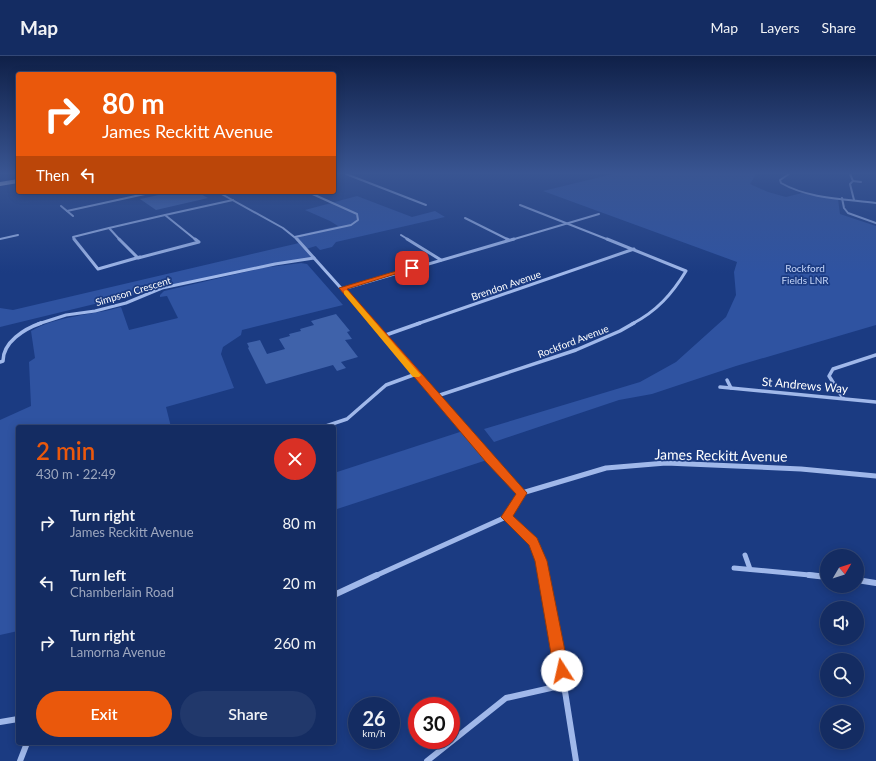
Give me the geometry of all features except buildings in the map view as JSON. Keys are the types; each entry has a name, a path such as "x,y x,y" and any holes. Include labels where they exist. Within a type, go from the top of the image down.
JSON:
{"street":[{"path":"62,207 73,216"},
{"path":"67,211 86,207"},
{"path":"165,216 199,242 98,269 73,237 204,207"},
{"path":"245,207 283,228 295,237 343,288 490,459 522,493 506,517 336,593"},
{"path":"295,237 351,225 358,220 357,214 341,207"},
{"name":"Rockford Avenue","path":"437,396 598,341 621,330 653,310 678,287 686,271 634,249 525,207"},
{"path":"844,207 848,213 876,223"},
{"path":"343,288 599,214"},
{"path":"465,218 509,240"},
{"path":"109,228 138,258 142,257"},
{"path":"0,239 18,235"},
{"path":"401,235 441,260"},
{"name":"Brendon Avenue","path":"383,336 634,249"},
{"name":"Simpson Crescent","path":"0,362 3,361 3,354 11,341 29,327 58,317 95,311 126,303 162,288 275,264 314,258"},
{"path":"843,398 829,376 833,369 876,355"},
{"path":"329,425 347,419 386,385 416,374"},
{"path":"728,380 731,388"},
{"name":"St Andrews Way","path":"720,387 876,402"},
{"name":"James Reckitt Avenue","path":"522,493 606,468 666,463 800,469 876,476"},
{"path":"506,517 533,542 541,561 564,685 576,761"},
{"path":"745,555 750,569"},
{"path":"734,568 820,576"},
{"path":"864,581 876,583"},
{"path":"427,761 506,698 564,685"},
{"path":"0,722 16,719"},
{"path":"20,761 26,745"}],"green space":[{"path":"317,207 386,207 412,217 435,211 445,217 336,242 332,247 320,250 316,246 306,249 314,258 195,280 0,327 0,308 13,310 299,243 294,236 338,226 305,210"},
{"name":"Rockford Fields LNR","path":"586,207 839,207 840,214 876,226 876,325 736,366 652,394 619,400 494,442 484,429 640,382 676,362 726,317 736,295 734,272 737,262"},
{"path":"301,263 307,264 343,305 242,330 241,335 223,347 221,354 234,388 166,407 170,425 16,425 16,631 0,635 0,420 31,406 29,362 35,358 31,331 64,319 121,307 129,330 178,318 167,296 160,297 164,291 262,268"},
{"path":"466,430 490,459 336,509 336,472"}],"slow traffic":[{"path":"346,292 416,375"}],"route":[{"path":"412,268 343,288 490,459 522,493 506,517 533,542 541,561 562,671"}]}
